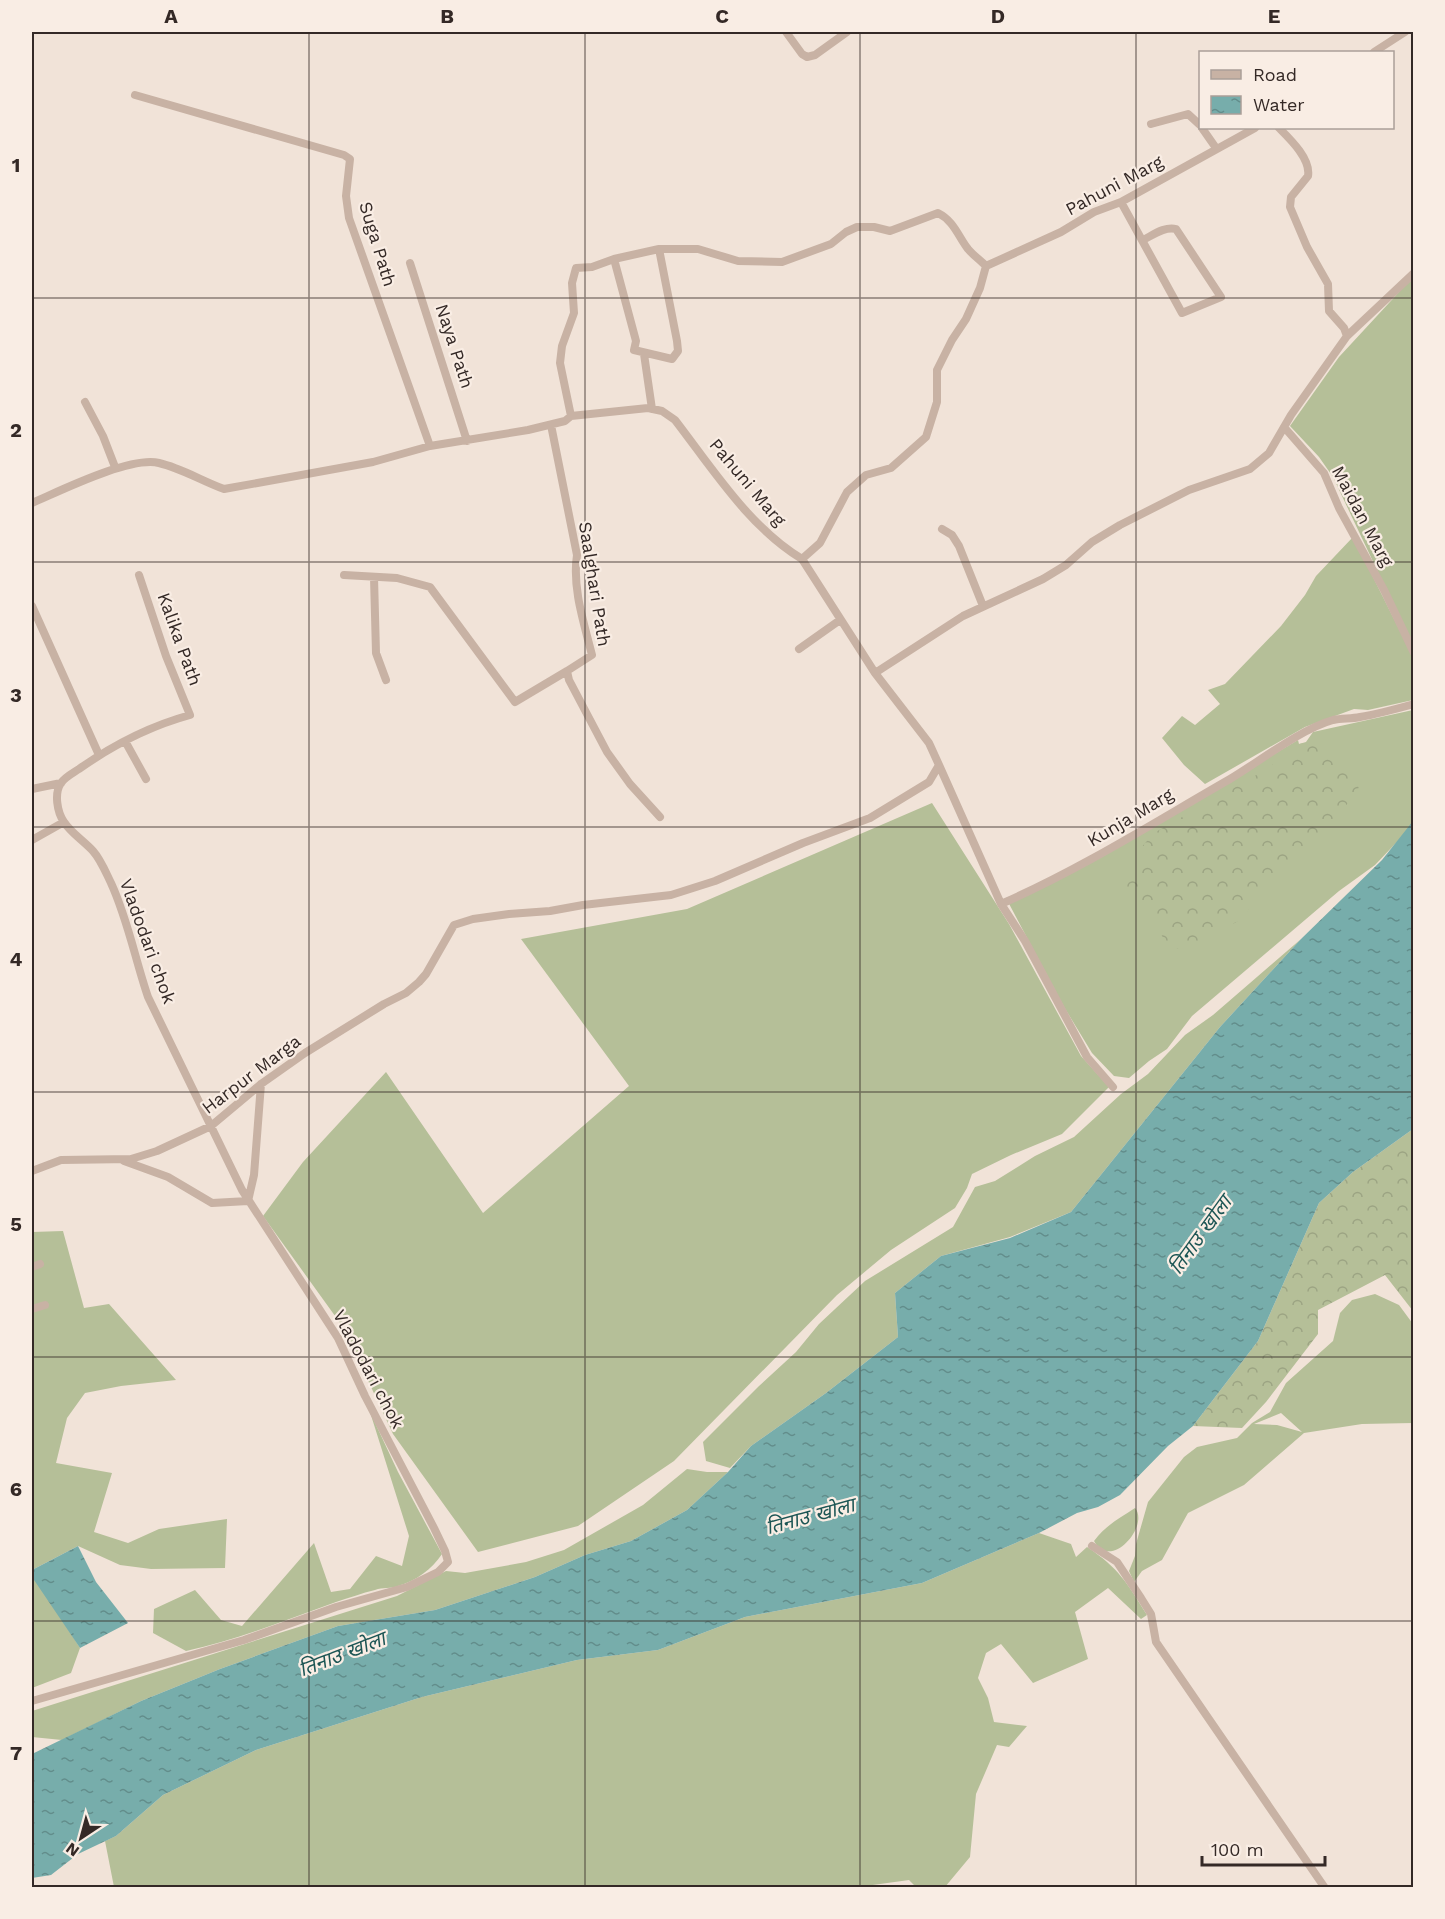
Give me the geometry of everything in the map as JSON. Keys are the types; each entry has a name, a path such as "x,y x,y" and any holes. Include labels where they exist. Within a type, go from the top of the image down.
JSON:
{"street":[{"path":"786,32 802,54 807,57 815,55 847,32"},
{"path":"1376,51 1405,32"},
{"name":"Suga Path","path":"135,95 350,159 346,196 350,218 430,446"},
{"path":"1151,124 1188,114 1199,124"},
{"path":"1203,129 1216,148"},
{"name":"Pahuni Marg","path":"986,266 1061,232 1094,212 1121,202 1253,129"},
{"path":"1280,129 1308,166 1308,176 1291,197 1290,207 1307,247 1328,284 1329,311 1344,328 1347,336"},
{"path":"1121,202 1182,313 1221,297 1176,229 1170,228 1143,240"},
{"path":"571,416 560,363 562,346 574,313 572,276 576,268 592,267 614,259 659,249 698,249 738,261 782,262 831,244 846,232 857,227 874,227 890,231 938,213 955,227 968,249 986,266 980,288 966,319 937,370 937,402 926,437 891,468 866,475 847,492 820,543 802,559 875,673 929,743 1001,904 1025,941 1087,1057 1113,1087"},
{"path":"614,259 636,341 634,350 672,359 678,351 659,249"},
{"name":"Naya Path","path":"410,262 467,441"},
{"path":"875,673 944,627 982,606 1043,579 1066,565 1092,542 1161,503 1250,469 1269,453 1284,427 1347,336 1413,273"},
{"path":"32,503 115,467 158,462 224,489 236,488 294,475 373,462 430,446 467,441 565,421 571,416 652,409 644,354"},
{"path":"85,402 103,436 115,467"},
{"name":"Pahuni Marg","path":"652,409 663,411 675,420 761,526 782,547 802,559"},
{"name":"Saalghari Path","path":"551,424 577,555 575,570 577,587 592,654 567,671"},
{"name":"Maidan Marg","path":"1284,427 1324,473 1339,508 1384,590 1413,653"},
{"path":"942,529 952,535 959,546 982,606"},
{"name":"Kalika Path","path":"125,741 166,722 190,716 166,656 139,574"},
{"path":"344,575 397,578 430,587 515,702 567,671 569,680 607,752 630,784 660,817"},
{"path":"374,577 376,653 386,680"},
{"path":"32,606 99,755"},
{"path":"799,649 840,620"},
{"name":"Kunja Marg","path":"1001,904 1080,866 1163,819 1188,801 1299,736 1333,720 1361,717 1413,704"},
{"path":"32,789 61,783 99,755 125,741 146,779"},
{"name":"Harpur Marga","path":"32,1171 61,1160 131,1159 157,1151 210,1126 261,1083 348,1025 406,993 419,982 454,925 473,919 509,914 671,895 715,881 803,843 870,818 928,782 939,765"},
{"path":"32,840 64,822 58,805 57,791 61,783"},
{"name":"Vladodari chok","path":"32,1701 244,1640 336,1607 407,1587 438,1572 447,1562 445,1551 434,1528 365,1396 338,1338 248,1201 210,1126 148,997 136,964 126,922 111,884 95,853 64,822"},
{"path":"119,1159 168,1177 212,1203 248,1201 254,1175 261,1083"},
{"path":"32,1309 45,1305"},
{"path":"1092,1546 1117,1562 1151,1614 1156,1642 1325,1887"}],"green space":[{"path":"1413,277 1413,646 1333,477 1319,457 1290,426 1339,357"},
{"path":"1353,537 1414,660 1413,700 1368,710 1354,709 1305,727 1205,784 1184,765 1162,738 1182,716 1195,725 1220,704 1208,690 1225,684 1281,626 1305,595 1316,576"},
{"path":"1413,710 1413,825 1375,865 1339,891 1192,1016 1167,1049 1129,1078 1114,1076 1092,1053 1061,1002 1006,898 1078,869 1298,740 1299,744 1306,742 1313,732"},
{"path":"1317,741 1357,773 1360,780 1358,790 1299,863 1240,920 1188,949 1177,949 1165,941 1145,907 1131,895 1126,886 1146,855 1140,849 1154,833 1267,769 1299,744"},
{"path":"932,803 1009,924 1081,1056 1109,1087 1062,1134 972,1174 955,1208 891,1250 837,1295 674,1461 578,1526 478,1552 393,1434 343,1327 263,1216 303,1162 386,1072 483,1213 629,1086 521,939 687,909"},
{"path":"1301,939 1220,1027 1071,1212 1010,1237 941,1256 895,1293 898,1337 826,1393 751,1446 730,1468 706,1461 703,1442 796,1352 819,1324 865,1281 953,1227 975,1187 995,1181 1035,1156 1074,1137 1121,1094 1148,1074 1185,1035 1213,1015"},
{"path":"1413,1129 1413,1311 1385,1275 1318,1310 1318,1334 1266,1402 1242,1428 1193,1426 1258,1341 1319,1203 1353,1172"},
{"path":"63,1231 84,1308 109,1304 176,1380 121,1386 85,1393 67,1418 56,1463 112,1473 94,1532 128,1543 159,1529 227,1519 225,1568 151,1569 120,1565 78,1546 32,1570 32,1232"},
{"path":"1375,1294 1399,1305 1413,1324 1413,1423 1362,1424 1304,1433 1244,1485 1188,1513 1162,1560 1142,1571 1134,1582 1129,1571 1135,1556 1136,1544 1148,1502 1184,1457 1197,1447 1237,1438 1252,1423 1270,1412 1286,1383 1333,1341 1340,1313 1352,1300","holes":["1281,1413 1302,1432 1277,1425 1254,1424"]},
{"path":"370,1412 398,1472 442,1554 433,1565 423,1574 405,1584 360,1594 261,1629 186,1651 153,1633 154,1609 195,1590 221,1620 242,1626 314,1543 331,1592 350,1589 376,1556 402,1566 409,1536"},
{"path":"687,1469 728,1472 687,1510 631,1541 585,1555 535,1577 435,1610 338,1626 141,1701 62,1740 32,1737 32,1711 397,1596 446,1571 465,1573 526,1562 564,1550 643,1505"},
{"path":"1135,1508 1138,1516 1137,1525 1126,1543 1110,1551 1101,1549 1094,1541 1108,1526"},
{"path":"1039,1533 1071,1544 1076,1557 1087,1547 1098,1555 1122,1577 1147,1615 1141,1619 1108,1588 1075,1612 1088,1659 1033,1683 1001,1644 986,1653 978,1678 988,1698 994,1722 1027,1726 1009,1747 997,1745 976,1794 970,1857 945,1887 916,1887 909,1880 851,1888 114,1887 105,1841 116,1836 163,1795 256,1750 422,1697 577,1660 658,1650 745,1617 922,1583"},
{"path":"32,1572 80,1648 71,1673 32,1688"}],"water":[{"name":"तिनाउ खोला","path":"1413,821 1413,1129 1353,1172 1319,1203 1258,1341 1193,1426 1168,1446 1120,1495 1098,1507 1077,1513 1039,1533 922,1583 745,1617 658,1650 577,1660 422,1697 256,1750 163,1795 116,1836 78,1854 51,1875 32,1878 32,1754 141,1701 220,1669 338,1626 435,1610 535,1577 585,1555 631,1541 687,1510 728,1472 751,1446 826,1393 898,1337 895,1293 941,1256 1010,1238 1071,1212 1220,1027 1301,939 1382,860"},
{"path":"78,1546 96,1582 128,1623 80,1648 32,1577 32,1570"}]}
